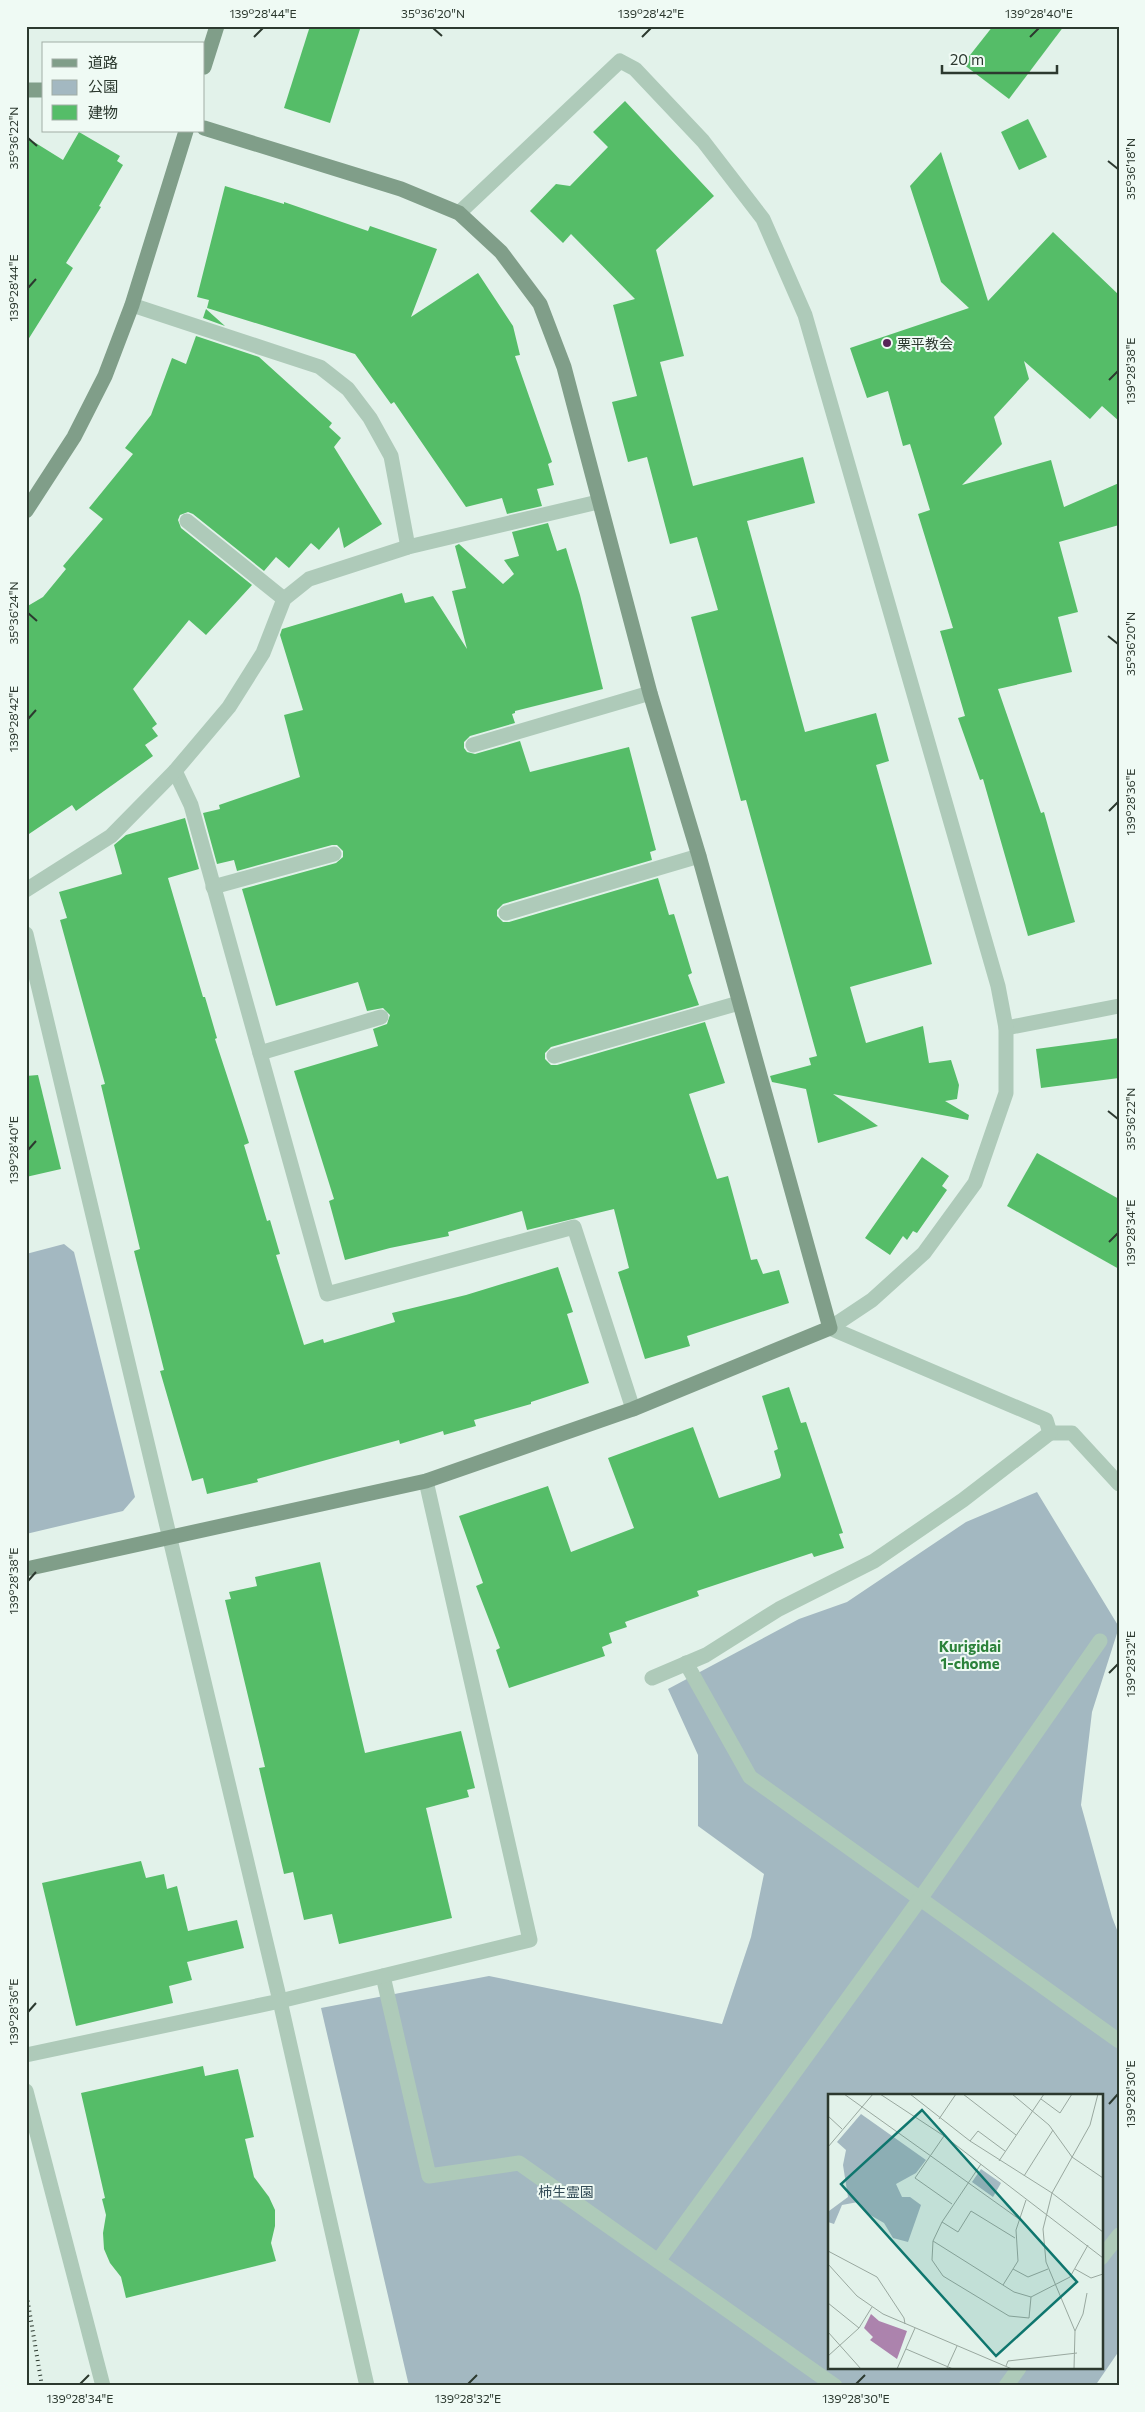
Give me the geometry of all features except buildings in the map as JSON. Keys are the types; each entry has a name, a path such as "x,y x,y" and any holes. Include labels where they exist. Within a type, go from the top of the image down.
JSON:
{"street":[{"path":"205,64 217,26"},
{"path":"26,1569 426,1480 633,1409 830,1328 872,1300 924,1253 975,1183 1006,1093 1006,1028 998,986 805,315 763,218 703,141 635,69 620,61 459,213"},
{"path":"26,90 42,90"},
{"path":"205,128 401,189 459,213 501,252 540,304 564,367 598,502 650,693 699,856 830,1328"},
{"path":"26,511 74,437 105,376 132,305 186,132"},
{"path":"132,305 320,367 348,390 370,418 391,456 408,547"},
{"path":"26,890 111,836 175,771 229,707 264,653 284,599 309,579 408,547 598,502"},
{"path":"187,521 284,599"},
{"path":"473,745 650,693"},
{"path":"175,771 191,805 327,1294 574,1227 633,1409"},
{"path":"213,887 334,854"},
{"path":"506,913 699,856"},
{"path":"26,934 280,2001 367,2386"},
{"path":"554,1056 739,1003"},
{"path":"1006,1028 1119,1006"},
{"path":"260,1053 381,1017"},
{"path":"830,1328 1046,1420 1050,1433"},
{"path":"652,1678 706,1655 779,1609 874,1561 963,1500 1050,1433 1072,1433 1119,1484"},
{"path":"26,2055 280,2001 530,1940 426,1480"},
{"path":"658,2261 920,1899 1100,1641"},
{"path":"686,1663 750,1777 1119,2041"},
{"path":"383,1976 429,2176 519,2163 835,2386"},
{"path":"26,2091 103,2386"},
{"path":"1102,2257 1119,2235"},
{"path":"1006,2386 1018,2370"}],"green space":[{"path":"64,1244 74,1252 135,1497 123,1511 26,1534 26,1254"},
{"name":"柿生霊園","path":"1037,1492 1119,1627 1092,1712 1081,1805 1112,1917 1119,1935 1119,2351 1095,2386 409,2386 321,2008 489,1976 722,2024 751,1937 764,1874 698,1826 698,1755 668,1689 799,1619 847,1602 966,1522"}],"railway":[{"path":"26,2291 42,2386"}],"place":[{"name":"栗平教会","path":"887,343"}],"district":[{"name":"Kurigidai 1-chome","path":"970,1654"}]}
